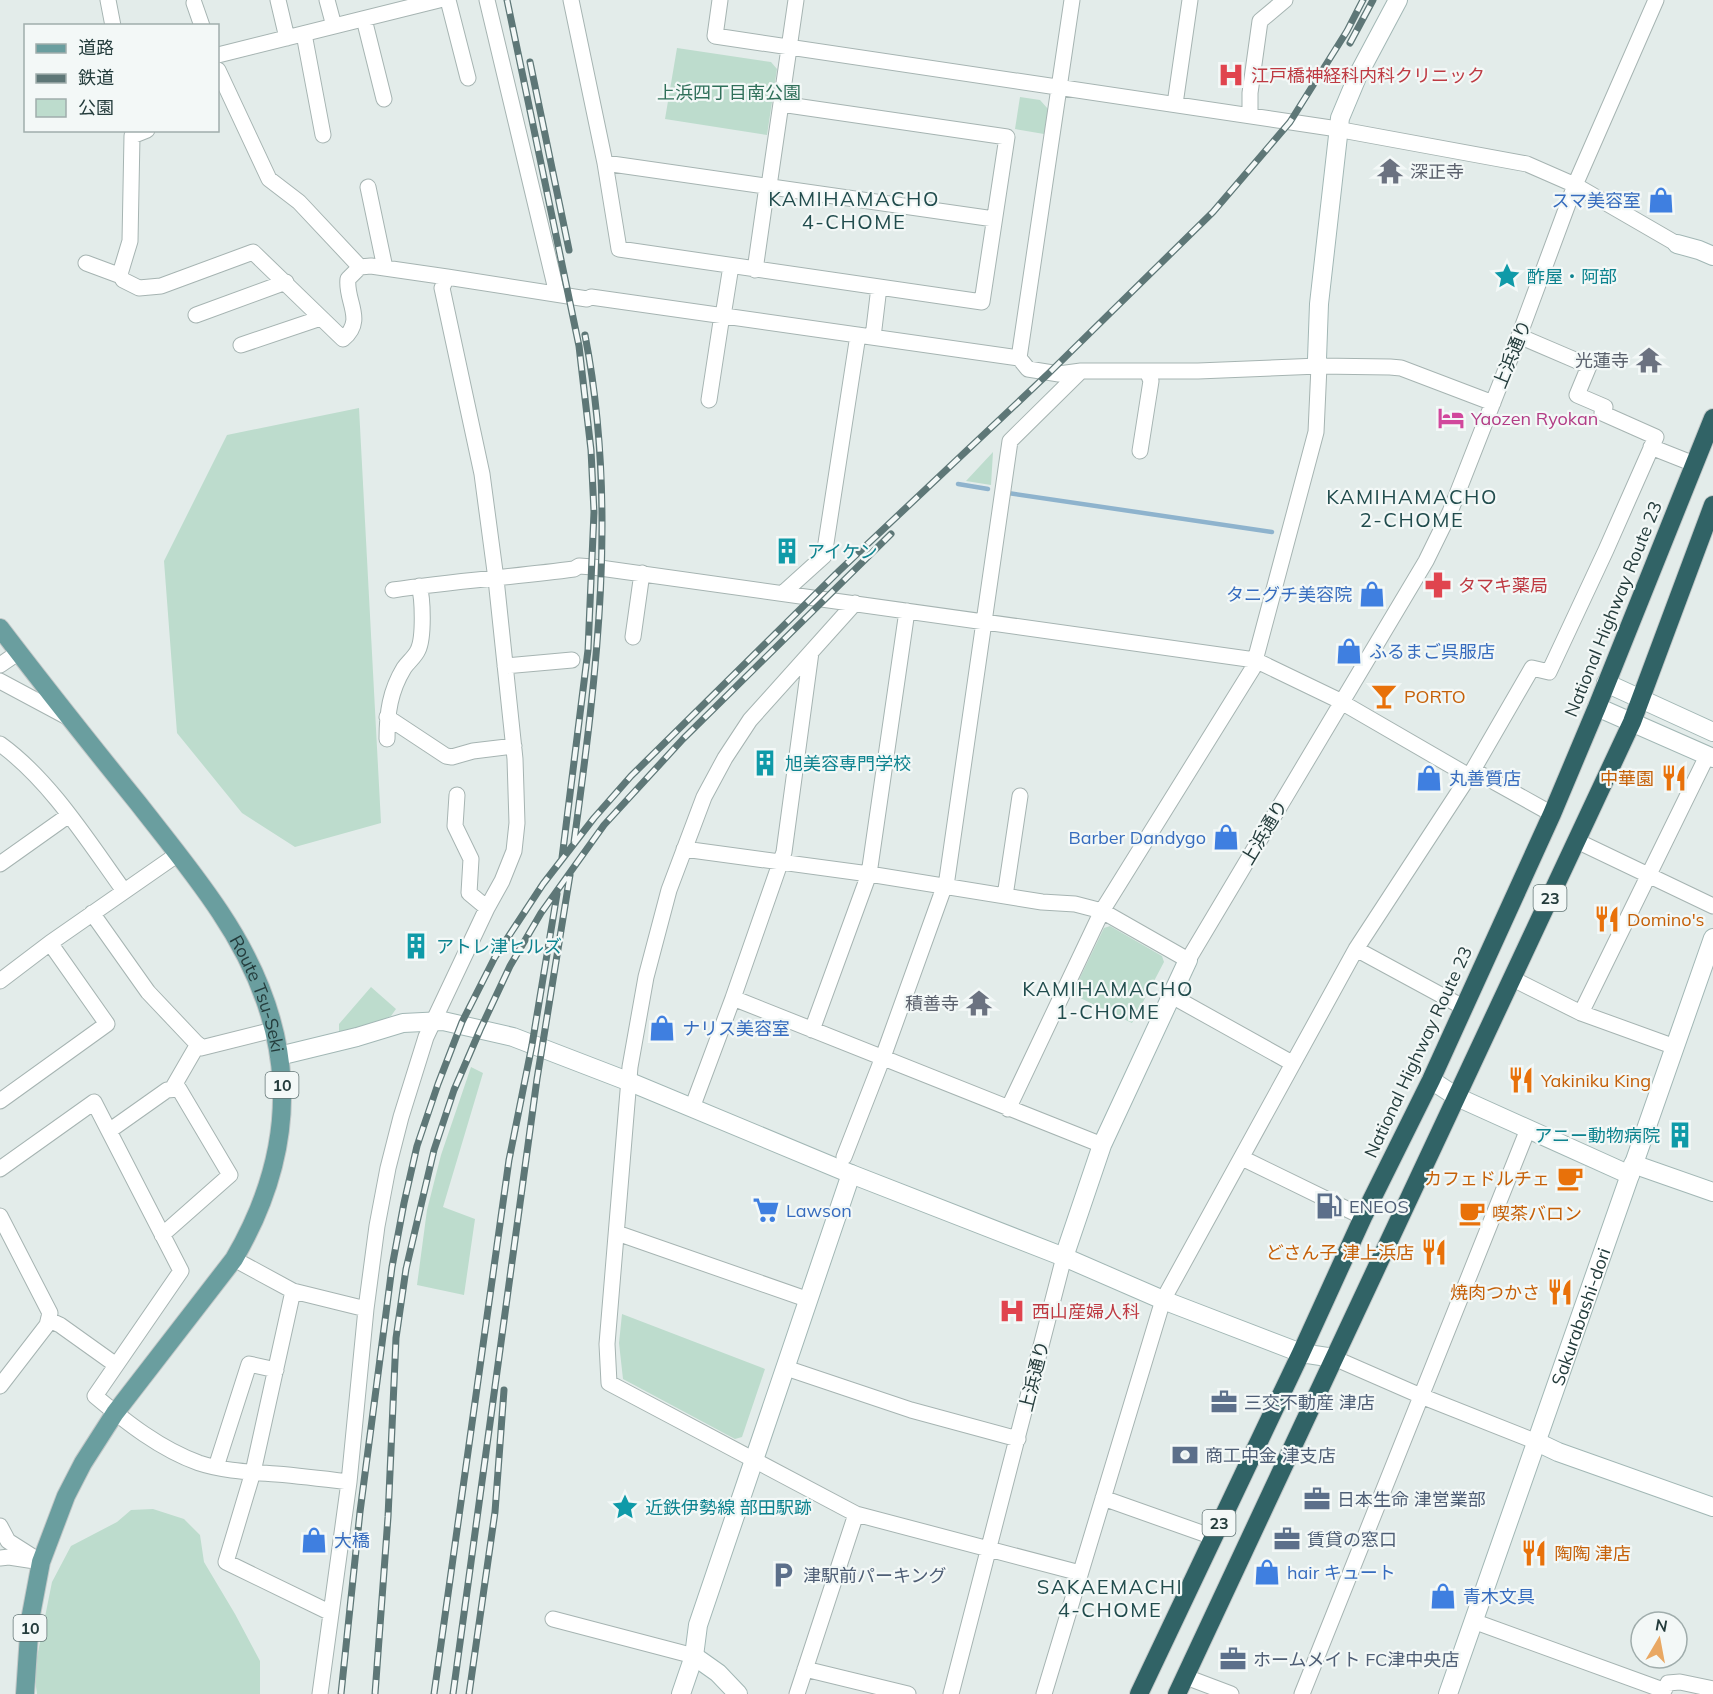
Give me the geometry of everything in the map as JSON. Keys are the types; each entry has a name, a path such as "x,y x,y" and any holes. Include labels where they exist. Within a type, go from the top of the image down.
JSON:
{"highway":[{"name":"National Highway Route 23","path":"1138,1694 1301,1353 1363,1217 1431,1080 1552,814 1713,418"},
{"name":"23","path":"1177,1694 1632,723 1713,505"}],"main road":[{"name":"Route Tsu-Seki","path":"0,628 178,854 221,914 243,951 266,1004 279,1056 283,1090 278,1150 272,1176 253,1224 234,1258 115,1413 83,1463 66,1496 41,1562 30,1620 25,1694"}],"street":[{"path":"108,0 113,24"},
{"path":"278,0 287,38"},
{"path":"327,0 334,26"},
{"path":"219,55 438,0"},
{"path":"448,0 468,78"},
{"path":"487,0 557,294"},
{"path":"571,0 605,163 619,249 982,302 1007,137 781,104"},
{"path":"720,0 715,36 1340,130 1527,164 1575,185 1677,244 1699,249 1713,256"},
{"path":"755,270 796,0"},
{"path":"1019,358 1072,0"},
{"path":"1175,104 1190,0"},
{"path":"1250,116 1250,93 1260,21 1286,0"},
{"path":"1008,1109 1102,911 1253,668 1316,432 1319,366 1317,359 1318,304 1340,118 1358,75 1398,0"},
{"name":"上浜通り","path":"951,1694 1064,1257 1102,1145 1188,960 1426,561 1450,512 1520,336 1575,185 1656,0"},
{"path":"194,3 201,24"},
{"path":"364,19 384,99"},
{"path":"304,34 323,135"},
{"path":"219,76 224,103 269,179 299,202 360,267"},
{"path":"121,276 130,241 132,136 142,132"},
{"path":"605,163 994,219"},
{"path":"368,187 385,268"},
{"path":"86,263 121,276 123,280 139,288 161,286 253,252 343,339 348,334 355,317 347,286 348,279 360,267 371,266 1019,358 1028,369 1059,374 1081,371 1319,366 1401,368 1492,403"},
{"path":"709,400 731,266"},
{"path":"320,1694 349,1482 366,1309 377,1226 388,1168 401,1117 432,1022 502,881 513,851 517,823 514,746 496,579 482,474 442,288 447,277"},
{"path":"196,315 286,282"},
{"path":"783,593 824,556 866,336 879,287"},
{"path":"241,345 321,318"},
{"path":"1044,1694 1163,1300 1356,948 1471,773 1532,668 1549,672 1656,437 1602,413 1605,406 1577,395 1589,366 1520,336"},
{"path":"681,1694 694,1656 698,1625 809,1300 848,1165 883,1057 945,887 1010,441 1081,371"},
{"path":"1140,451 1151,381 1147,371"},
{"path":"1652,447 1694,464"},
{"path":"395,593 419,586 496,579 574,569 579,566 1255,660 1342,702 1471,773 1552,814"},
{"path":"633,637 642,573"},
{"path":"387,739 390,698 406,664 419,649 422,628 419,586"},
{"path":"855,603 750,720 725,758 704,797 669,890 646,977 630,1067 607,1344 609,1383 856,1514 1080,1573"},
{"path":"812,1030 869,874 907,611"},
{"path":"0,665 19,652"},
{"path":"692,1108 784,852 811,652"},
{"path":"505,666 572,660"},
{"path":"0,681 71,720"},
{"path":"1606,683 1713,732"},
{"path":"1581,1013 1710,757 1597,707"},
{"path":"387,717 446,756 452,757 473,751 514,746"},
{"path":"0,744 15,756 69,815 124,891"},
{"path":"457,795 455,826 471,859 469,893 487,908"},
{"path":"1005,896 1020,796"},
{"path":"1,863 69,815"},
{"path":"1577,841 1713,906"},
{"path":"684,849 869,874 1042,902 1075,904 1102,911 1188,960"},
{"path":"0,981 92,913 178,854"},
{"path":"92,913 148,992 201,1048 273,1030"},
{"name":"Sakurabashi-dori","path":"1448,1694 1713,938"},
{"path":"0,1101 107,1024 50,943"},
{"path":"1356,948 1463,1007"},
{"path":"1513,979 1581,1013 1675,1047"},
{"path":"1170,995 1292,1063"},
{"path":"733,998 1102,1145"},
{"path":"279,1056 403,1023 443,1021 513,1037 692,1108 848,1165 1163,1300 1301,1353 1334,1358 1558,1452 1713,1507"},
{"path":"172,1089 198,1044"},
{"path":"1431,1080 1457,1096 1528,1129 1632,1170 1713,1192"},
{"path":"110,1131 167,1090 179,1089 230,1174 162,1235"},
{"path":"0,1169 94,1102 181,1271 95,1396 133,1426 178,1454 216,1467 349,1482"},
{"path":"1302,1694 1528,1129"},
{"path":"1242,1158 1363,1217"},
{"path":"0,1216 50,1313 47,1325 0,1386"},
{"path":"617,1233 809,1300"},
{"path":"234,1258 293,1291 366,1309"},
{"path":"293,1291 254,1472 226,1562 331,1613"},
{"path":"48,1320 60,1324 116,1365"},
{"path":"216,1467 249,1364 276,1370"},
{"path":"786,1368 911,1410 1018,1439"},
{"path":"1103,1498 1213,1537"},
{"path":"797,1694 856,1514"},
{"path":"0,1526 8,1541 41,1562"},
{"path":"0,1558 9,1557 41,1562"},
{"path":"553,1619 694,1656 718,1673 738,1694"},
{"path":"1473,1621 1662,1692 1668,1683 1680,1682 1713,1689"},
{"path":"805,1669 908,1694"},
{"path":"1186,1677 1231,1694"}],"green space":[{"name":"上浜四丁目南公園","path":"677,48 771,62 777,69 767,135 665,119"},
{"path":"1020,97 1040,100 1048,109 1044,134 1015,129"},
{"path":"359,408 381,823 295,847 242,813 177,733 164,561 227,435"},
{"path":"993,452 991,485 966,481"},
{"path":"1110,926 1162,956 1164,962 1132,1023 1072,994 1104,928"},
{"path":"371,987 396,1009 391,1016 353,1033 339,1032 339,1024"},
{"path":"471,1067 483,1073 443,1207 475,1219 464,1295 417,1285 427,1210 441,1155"},
{"path":"622,1314 765,1369 742,1437 735,1439 623,1379 619,1343"},
{"path":"153,1509 184,1519 200,1535 204,1562 260,1661 260,1694 37,1694 34,1672 52,1582 71,1546 117,1522 131,1510"}],"waterway":[{"path":"958,484 988,489"},
{"path":"1008,493 1272,532"}],"railway":[{"path":"507,0 579,346 591,450 594,512 588,650 562,858"},
{"path":"341,1694 360,1512 392,1267 404,1203 417,1146 438,1084 462,1022 495,957 543,884 594,818 631,776 839,571 1049,373 1213,212 1290,122 1347,31 1363,0"},
{"path":"1350,43 1373,0"},
{"path":"530,62 569,250"},
{"path":"574,842 596,652 602,526 595,399 585,335"},
{"path":"375,1694 388,1517 396,1338 406,1269 434,1150 454,1090 480,1030 510,966 541,913 604,825 683,739 891,534"},
{"path":"453,1694 537,1079 570,875"},
{"path":"434,1694 509,1160 532,1045 557,894"},
{"path":"469,1694 495,1512 504,1390"}],"place":[{"name":"江戸橋神経科内科クリニック","path":"1231,75"},
{"name":"深正寺","path":"1390,171"},
{"name":"スマ美容室","path":"1661,200"},
{"name":"酢屋・阿部","path":"1507,276"},
{"name":"光蓮寺","path":"1649,360"},
{"name":"Yaozen Ryokan","path":"1451,418"},
{"name":"アイケン","path":"787,551"},
{"name":"タマキ薬局","path":"1438,585"},
{"name":"タニグチ美容院","path":"1372,594"},
{"name":"ふるまご呉服店","path":"1349,651"},
{"name":"PORTO","path":"1384,696"},
{"name":"旭美容専門学校","path":"765,763"},
{"name":"丸善質店","path":"1429,778"},
{"name":"中華園","path":"1674,778"},
{"name":"Barber Dandygo","path":"1226,837"},
{"name":"Domino's","path":"1607,919"},
{"name":"アトレ津ヒルズ","path":"416,946"},
{"name":"積善寺","path":"979,1003"},
{"name":"ナリス美容室","path":"662,1028"},
{"name":"Yakiniku King","path":"1521,1080"},
{"name":"アニー動物病院","path":"1680,1135"},
{"name":"カフェドルチェ","path":"1570,1178"},
{"name":"ENEOS","path":"1329,1206"},
{"name":"Lawson","path":"766,1210"},
{"name":"喫茶バロン","path":"1472,1213"},
{"name":"どさん子 津上浜店","path":"1434,1252"},
{"name":"焼肉つかさ","path":"1560,1292"},
{"name":"西山産婦人科","path":"1012,1311"},
{"name":"三交不動産 津店","path":"1224,1402"},
{"name":"商工中金 津支店","path":"1185,1455"},
{"name":"日本生命 津営業部","path":"1317,1499"},
{"name":"近鉄伊勢線 部田駅跡","path":"625,1507"},
{"name":"賃貸の窓口","path":"1287,1539"},
{"name":"大橋","path":"314,1540"},
{"name":"陶陶 津店","path":"1534,1553"},
{"name":"hair キュート","path":"1267,1572"},
{"name":"津駅前パーキング","path":"783,1575"},
{"name":"青木文具","path":"1443,1596"},
{"name":"ホームメイト FC津中央店","path":"1233,1659"}],"district":[{"name":"KAMIHAMACHO 4-CHOME","path":"854,210"},
{"name":"KAMIHAMACHO 2-CHOME","path":"1412,508"},
{"name":"KAMIHAMACHO 1-CHOME","path":"1108,1000"},
{"name":"SAKAEMACHI 4-CHOME","path":"1110,1598"}]}
